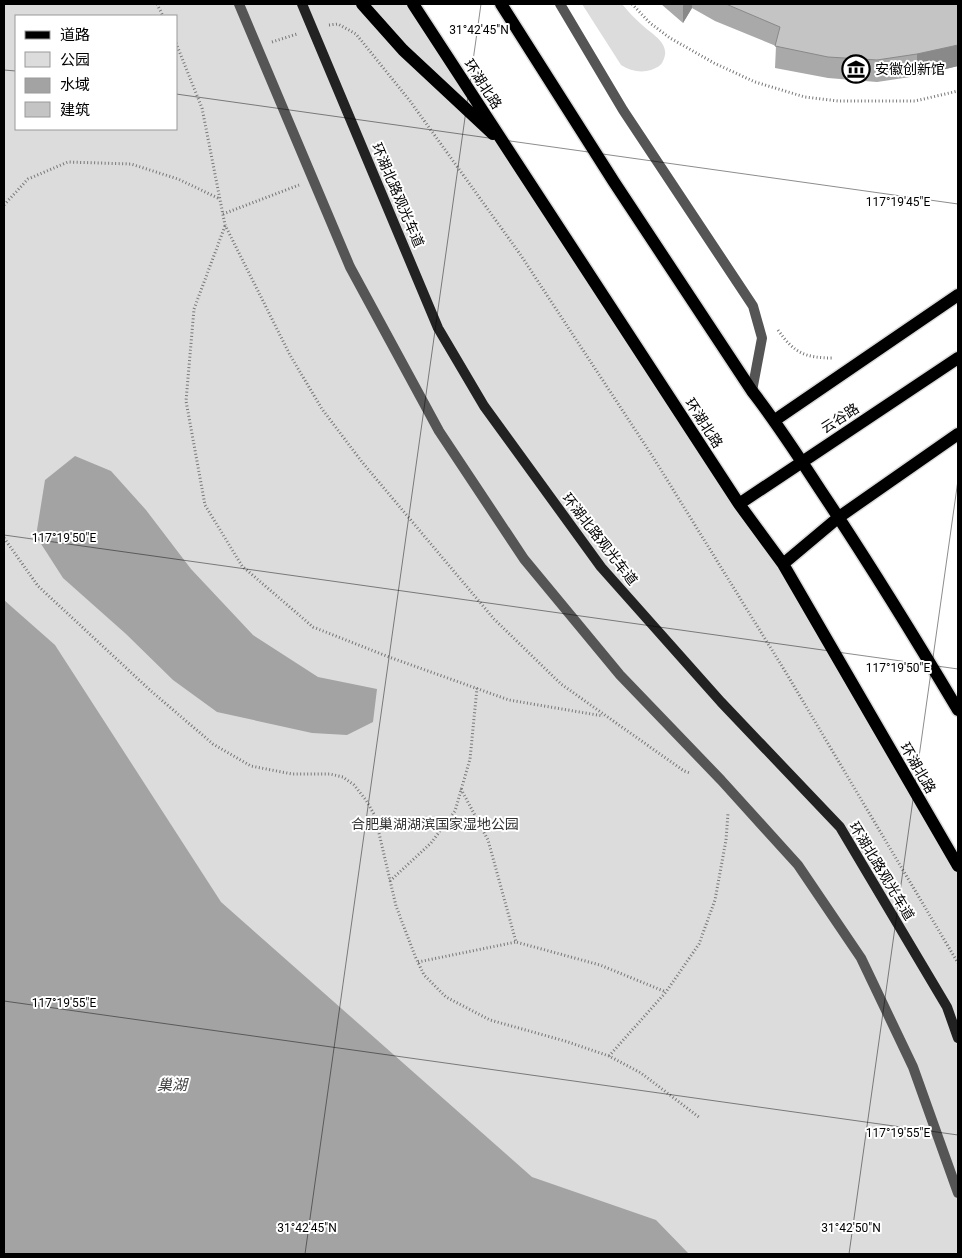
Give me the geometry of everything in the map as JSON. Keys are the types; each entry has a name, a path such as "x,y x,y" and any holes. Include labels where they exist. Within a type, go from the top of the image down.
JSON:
{"main road":[{"path":"362,4 403,50 502,142"},
{"name":"环湖北路","path":"413,4 739,504 783,564 958,866"},
{"path":"501,4 614,182 752,392 775,420 839,517 958,710"},
{"path":"775,420 958,295"},
{"name":"云谷路","path":"739,504 958,358"},
{"path":"783,564 839,517 958,434"}],"street":[{"name":"环湖北路观光车道","path":"302,4 438,328 484,406 601,567 721,702 840,827 947,1007 958,1038"}],"lane":[{"path":"239,4 350,267 439,431 524,559 620,675 730,789 798,865 861,958 913,1068 958,1193"},
{"path":"560,4 623,110 753,306 762,338 752,392"}],"path":[{"path":"632,4 670,38 714,63 755,82 805,97 838,101 916,101 958,91"},
{"path":"257,48 312,28 338,24 356,34 410,101 520,254 653,457 788,676 958,963"},
{"path":"178,48 202,108 225,225 290,355 327,417 362,462 494,619 561,684 684,771 694,775"},
{"path":"4,206 28,180 68,162 131,164 178,179 220,200"},
{"path":"223,214 314,180"},
{"path":"225,225 194,309 186,402 206,505 242,566 312,627 509,700 604,716"},
{"path":"4,538 38,586 151,691 213,744 251,766 292,774 330,774 343,777 354,785 376,816 396,906 418,962 424,975 446,998 490,1020 565,1041 609,1056 641,1072 700,1118"},
{"path":"390,881 431,843 454,811 470,759 477,688"},
{"path":"461,789 488,840 516,942"},
{"path":"609,1056 666,992 699,944 715,900 726,840 730,789"},
{"path":"418,962 516,942 600,966 666,992"}],"green space":[{"name":"合肥巢湖湖滨国家湿地公园","path":"4,4 413,4 783,564 958,866 958,1254 4,1254"},
{"path":"582,4 622,4 663,44 665,55 660,66 651,70 639,71 621,65"}],"water":[{"path":"75,456 111,471 146,510 191,569 253,635 318,677 377,689 373,722 347,735 312,733 217,712 173,680 126,634 63,578 36,536 45,480"},
{"name":"巢湖","path":"4,600 55,645 221,902 532,1177 656,1220 689,1254 4,1254"}],"building":[{"path":"726,4 958,4 958,45 877,60 828,57 775,46 780,27"}],"place":[{"name":"安徽创新馆","path":"856,69"}]}
